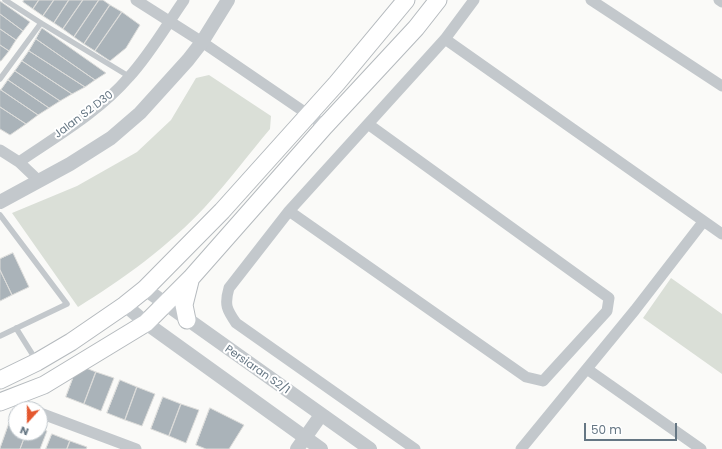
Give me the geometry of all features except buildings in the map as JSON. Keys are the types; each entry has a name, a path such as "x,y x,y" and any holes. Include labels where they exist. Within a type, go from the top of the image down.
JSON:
{"main road":[{"path":"0,380 37,362 72,342 145,289 222,211 337,83 406,0"},
{"path":"0,402 44,385 146,323 191,278 326,126 416,28 438,0"},
{"path":"187,320 184,304 191,278"}],"street":[{"path":"136,0 168,22 202,42 326,126"},
{"name":"Jalan S2 D30","path":"19,162 96,108 116,91 130,77 145,58 184,0"},
{"path":"0,202 39,181 111,138 140,113 188,60 202,42 228,0"},
{"path":"415,449 236,323 228,311 226,300 230,288 289,211 445,39 474,0"},
{"path":"591,0 722,86"},
{"path":"445,39 722,234"},
{"path":"289,211 526,377 543,381 607,311 609,298 368,124"},
{"path":"0,150 19,162 39,181"},
{"path":"521,449 635,310 703,222"},
{"name":"Persiaran S2/1","path":"145,289 370,449"},
{"path":"125,305 301,444 321,449"},
{"path":"587,369 701,449"},
{"path":"301,444 321,415"},
{"path":"48,416 136,449"}],"lane":[{"path":"5,0 130,77"},
{"path":"0,79 41,23"},
{"path":"0,215 67,304 0,336"},
{"path":"16,328 37,362"}],"shaded area":[{"path":"209,75 271,116 270,129 213,198 177,235 128,274 78,307 12,213 77,186 137,152 171,120 196,78"},
{"path":"671,278 722,314 722,374 643,318"}]}
